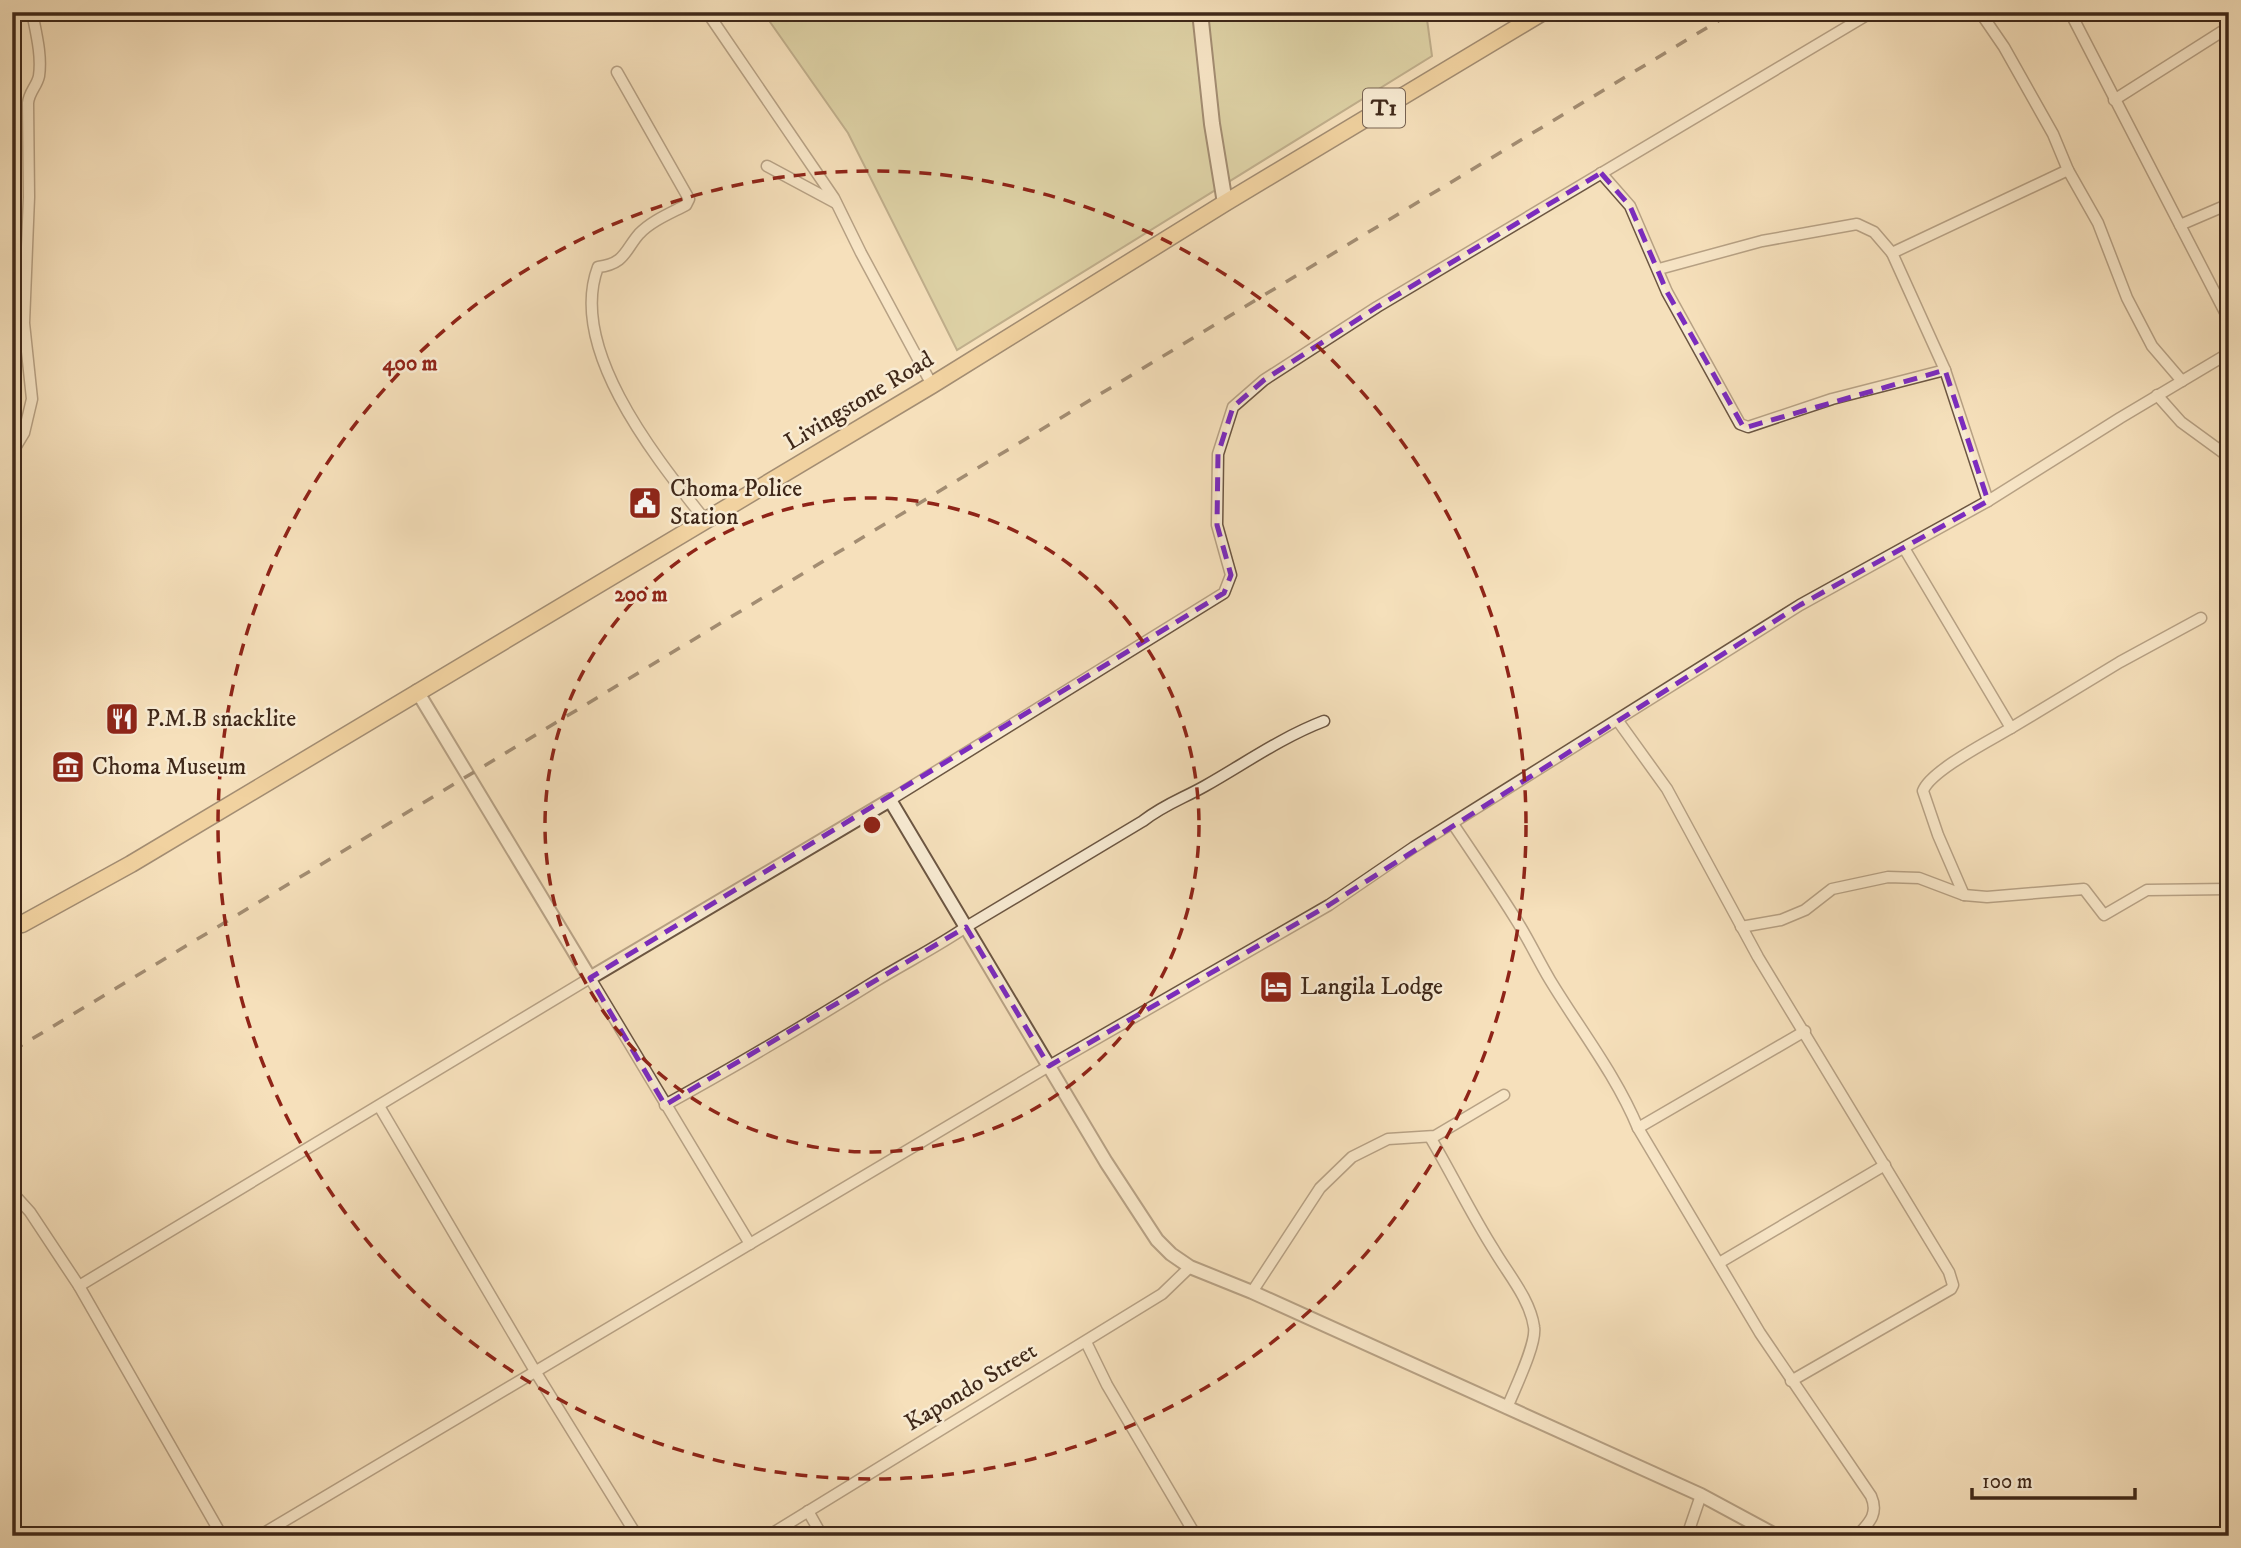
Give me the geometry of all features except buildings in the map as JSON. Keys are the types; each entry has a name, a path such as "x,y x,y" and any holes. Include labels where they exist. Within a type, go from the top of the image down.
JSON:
{"highway":[{"name":"Livingstone Road","path":"12,925 22,924 131,864 932,385 1225,203 1543,12"}],"main road":[{"path":"1200,12 1212,124 1225,203"}],"street":[{"path":"12,453 24,433 32,399 24,323 29,197 28,103 29,94 38,80 39,63 32,12"},
{"path":"707,12 836,203 932,385"},
{"path":"79,1286 890,800 1224,593 1231,575 1217,525 1218,454 1233,407 1264,380 1377,307 1872,12"},
{"path":"1980,12 2010,57 2053,134 2068,170 2098,223 2127,298 2152,346 2182,381"},
{"path":"2070,12 2229,320"},
{"path":"2115,100 2229,27"},
{"path":"617,72 689,199 686,205 640,234 629,252 610,266 598,267 594,279 593,326 601,354 618,393 652,447 705,520"},
{"path":"766,166 836,203"},
{"path":"1892,253 2068,170"},
{"path":"1601,173 1630,206 1667,292 1740,424 1748,427 1832,399 1945,370"},
{"path":"2180,225 2229,204"},
{"path":"1659,269 1762,241 1857,224 1874,232 1892,253 1945,370 1988,501"},
{"path":"259,1536 1049,1066 1329,905 1413,847 1800,605 1988,501 2229,353"},
{"path":"2157,396 2181,422 2229,457"},
{"path":"1904,548 2011,728"},
{"path":"1964,895 1938,835 1923,791 1926,784 1956,761 2120,662 2201,618"},
{"path":"417,691 750,1244"},
{"path":"1618,720 1667,789 1741,927 1949,1272 1953,1285 1951,1289 1791,1381"},
{"path":"665,1105 760,1054 1172,801 1201,788 1304,729 1324,721"},
{"path":"890,800 1106,1162 1157,1240 1171,1254 1190,1267 1701,1495 1777,1536"},
{"path":"1453,824 1516,919 1550,981 1588,1035 1602,1065 1628,1104 1638,1128 1791,1381 1874,1500 1872,1519 1857,1536"},
{"path":"1741,927 1781,920 1805,910 1832,889 1888,877 1919,878 1964,895 1987,897 2084,889 2104,915 2147,890 2229,889"},
{"path":"1638,1128 1805,1031"},
{"path":"1252,1293 1320,1188 1352,1157 1388,1139 1435,1136 1504,1095"},
{"path":"379,1106 535,1371 637,1536"},
{"path":"1430,1137 1493,1249 1513,1279 1535,1328 1527,1359 1507,1408"},
{"path":"1719,1263 1885,1165"},
{"path":"12,1192 30,1212 79,1286 222,1536"},
{"name":"Kapondo Street","path":"768,1536 1162,1294 1190,1267"},
{"path":"1086,1342 1107,1385 1196,1536"},
{"path":"1687,1536 1701,1495"},
{"path":"807,1511 822,1536"}],"highlighted area":[{"path":"1601,173 1630,206 1667,292 1744,428 1945,370 1988,501 1800,605 1329,905 1049,1066 966,927 665,1105 590,978 1224,593 1231,575 1217,525 1218,454 1233,407 1264,380 1377,307"}],"green space":[{"path":"763,12 1426,12 1432,56 957,350 848,133"}],"railway":[{"path":"12,1051 1733,12"}],"place":[{"name":"Choma Police Station","path":"645,503"},
{"name":"P.M.B snacklite","path":"122,719"},
{"name":"Choma Museum","path":"68,767"},
{"name":"Langila Lodge","path":"1276,987"}]}
